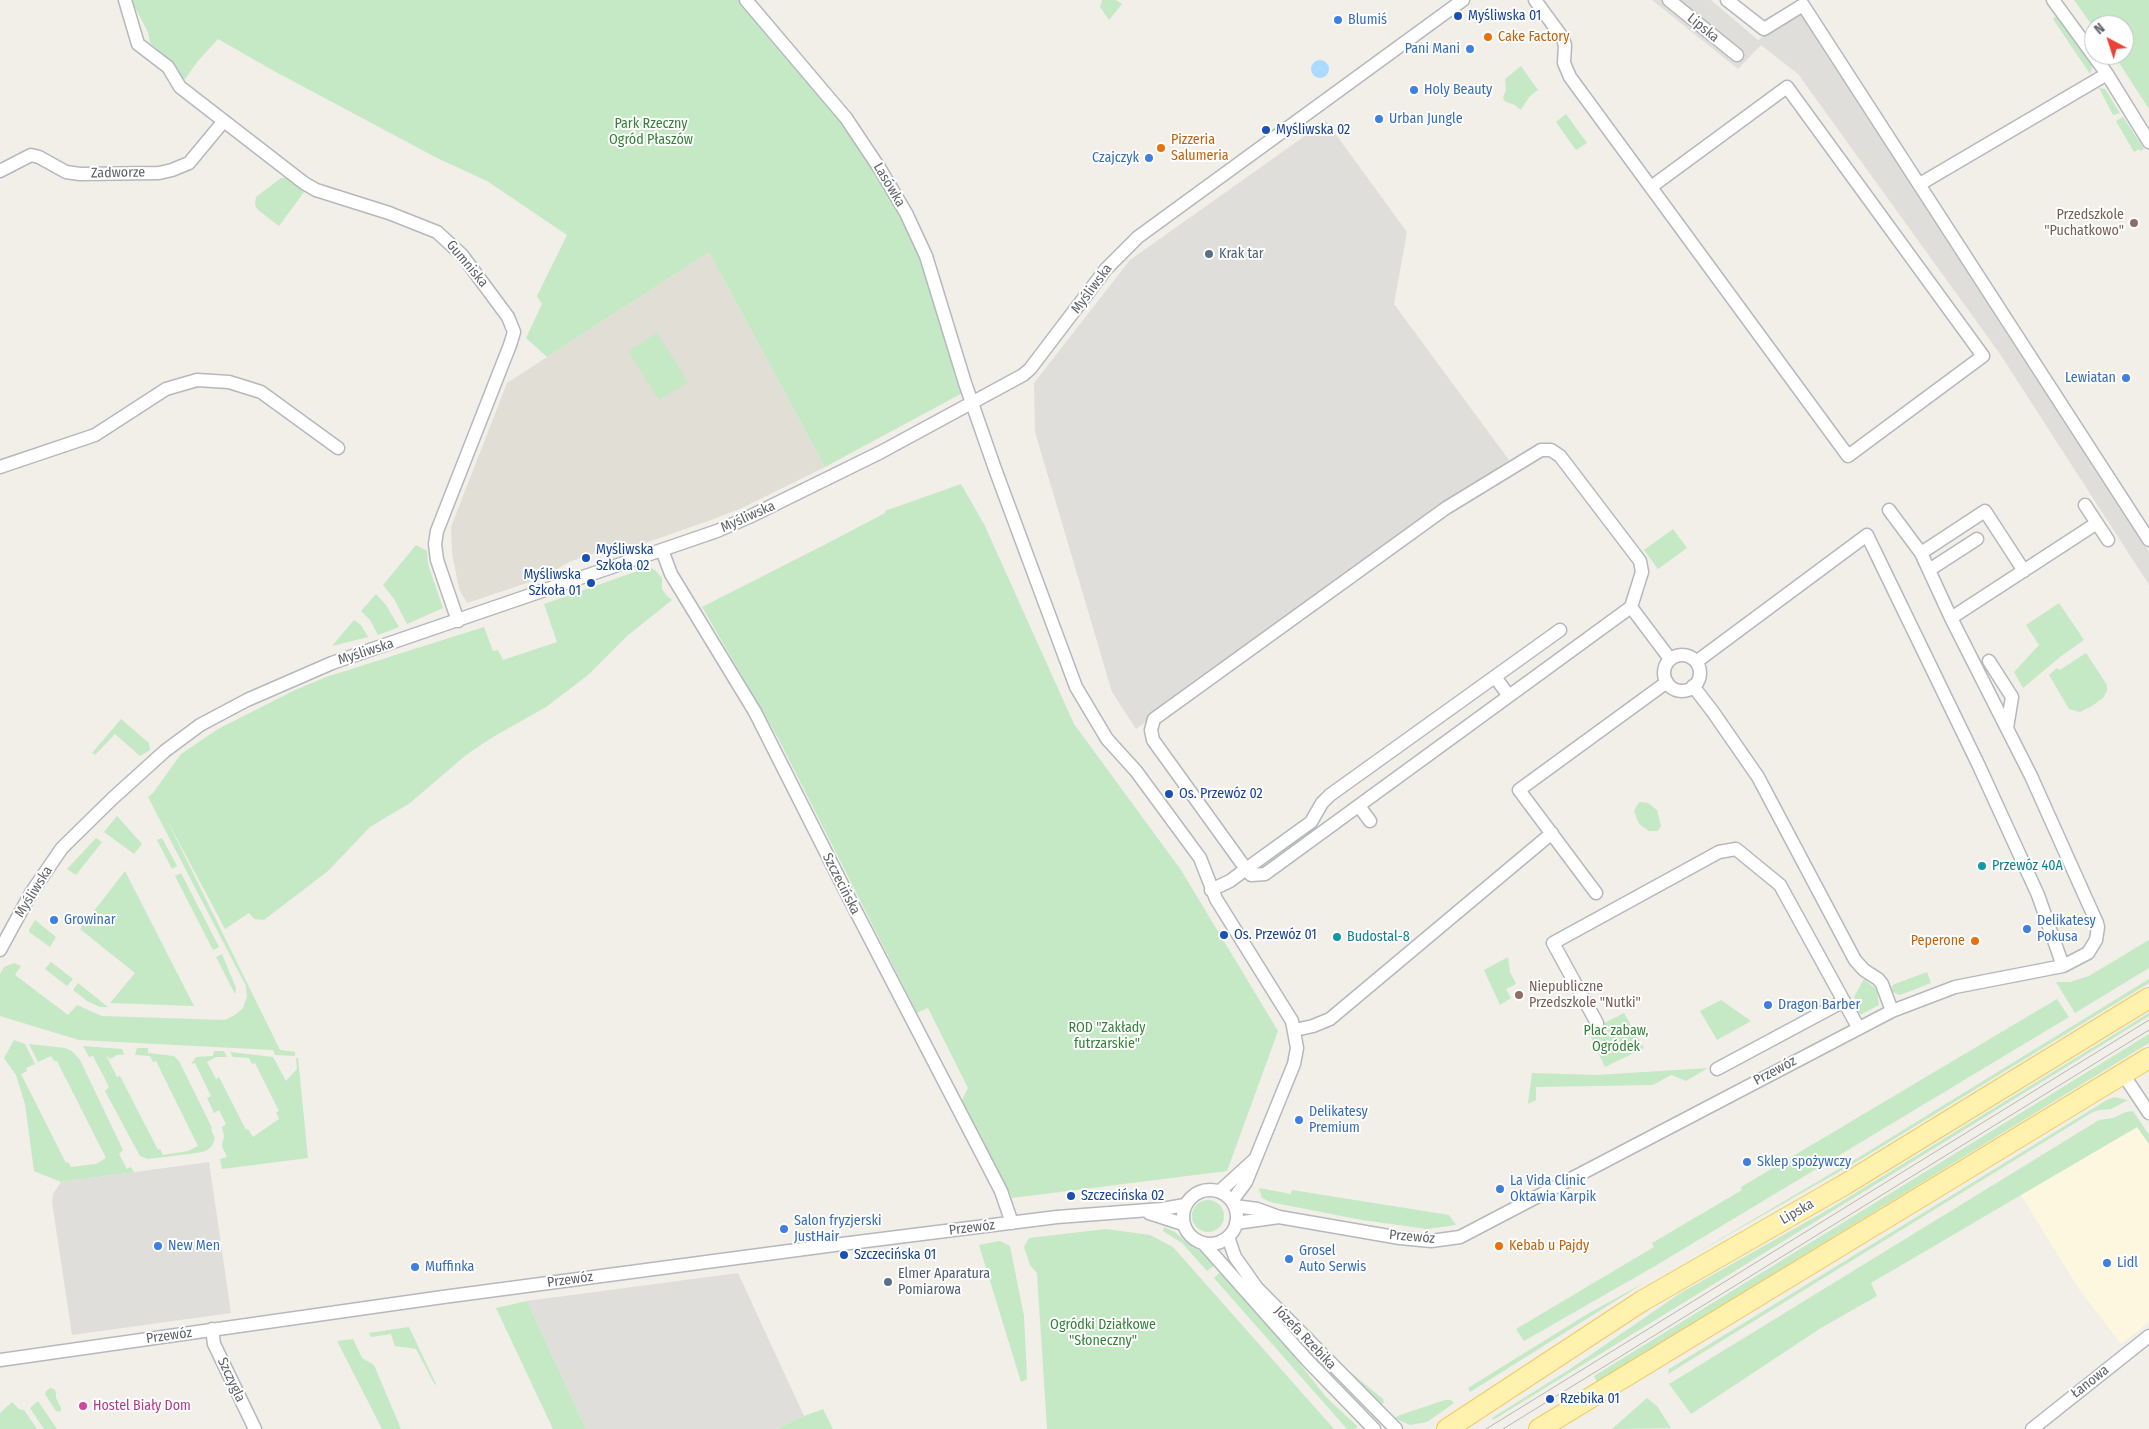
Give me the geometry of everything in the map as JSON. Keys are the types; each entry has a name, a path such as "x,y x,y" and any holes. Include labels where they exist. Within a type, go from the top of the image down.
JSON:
{"main road":[{"name":"Lipska","path":"1447,1429 1642,1301 1844,1185 2149,998"},
{"path":"1539,1429 2149,1058"}],"street":[{"name":"Gumniska","path":"125,0 139,45 168,67 180,87 304,183 316,190 437,232 462,255 508,317 514,332 510,345 437,531 435,544 437,560 458,621"},
{"name":"Lasówka","path":"746,0 846,118 880,169 906,213 926,256 972,403 1076,687 1107,739 1136,771 1200,858 1212,890 1288,1013 1295,1030"},
{"name":"Myśliwska","path":"0,950 31,893 62,848 113,798 183,737 226,710 332,663 458,621 749,518 881,452 1023,375 1030,369 1106,268 1117,255 1138,237 1463,0"},
{"path":"1535,0 1562,37 1564,63 1570,76 1651,187 1848,456 1983,356 1787,87 1651,187"},
{"name":"Lipska","path":"1669,0 1737,55"},
{"path":"1727,0 1764,29 1803,4 2149,540"},
{"path":"2053,0 2107,74 2149,142"},
{"path":"1920,184 2107,74"},
{"name":"Zadworze","path":"0,171 31,156 39,157 66,172 80,174 172,170 189,163 224,122"},
{"path":"0,467 95,434 166,389 197,380 229,382 261,392 338,448"},
{"path":"1541,450 1551,450 1560,456 1640,561 1642,572 1631,607 1509,696 1265,874 1251,875 1246,869 1153,740 1151,730 1154,719 1446,508 1541,450"},
{"path":"2085,505 2108,540"},
{"name":"Przewóz","path":"1233,1203 1279,1217 1416,1240 1431,1241 1460,1237 1858,1027 1892,1011 1919,999 1955,987 2062,966 2088,953 2096,940 2098,927 2027,768 1951,618 1921,553 1889,510"},
{"path":"1921,553 1985,511 2024,571"},
{"path":"1951,618 2097,523"},
{"path":"1696,662 1867,535 1979,766 2031,880 2062,966"},
{"path":"1929,570 1977,539"},
{"name":"Szczecińska","path":"662,550 671,574 755,712 844,891 1001,1191 1012,1222"},
{"path":"1631,607 1670,659"},
{"path":"1212,890 1230,881 1310,822 1322,803 1330,795 1560,630"},
{"path":"1684,655 1696,662 1699,669 1699,677 1693,686 1686,690 1678,690 1667,682 1664,672 1670,659 1684,655"},
{"path":"1989,661 2012,697 2006,728"},
{"path":"1495,677 1509,696"},
{"path":"1596,893 1519,790 1667,682"},
{"path":"1693,686 1758,777 1855,960 1882,984 1892,1011"},
{"path":"1358,806 1370,821"},
{"path":"1233,1203 1246,1182 1294,1064 1298,1048 1295,1030 1313,1026 1330,1019 1552,833"},
{"path":"1597,1023 1553,943 1719,852 1736,849 1780,885 1858,1027"},
{"path":"1366,989 1369,974"},
{"path":"1717,1069 1844,1000"},
{"path":"2123,1074 2149,1114"},
{"path":"1220,1191 1256,1159"},
{"path":"1212,1189 1220,1191 1233,1203 1236,1223 1228,1237 1221,1242 1204,1244 1191,1237 1183,1224 1182,1214 1185,1205 1196,1193 1212,1189"},
{"name":"Przewóz","path":"0,1360 212,1329 842,1244 1012,1222 1185,1205"},
{"name":"Przewóz","path":"1141,1210 1183,1224"},
{"name":"Przewóz","path":"1236,1223 1279,1217"},
{"name":"Józefa Rzebika","path":"1228,1237 1235,1257 1257,1288 1396,1429"},
{"name":"Józefa Rzebika","path":"1204,1244 1307,1360 1374,1429"},
{"name":"Szczygla","path":"212,1329 214,1344 255,1429"},
{"name":"Łanowa","path":"2032,1429 2149,1336"}],"shaded area":[{"path":"1652,0 1711,0 1758,40 1801,13 2149,552 2149,585 2000,354 1798,74 1761,45 1738,69"},
{"path":"1326,121 1407,232 1394,304 1509,460 1136,729 1112,692 1035,432 1034,383 1130,260"},
{"path":"709,252 825,467 742,508 711,520 628,549 620,544 569,562 542,578 467,603 459,589 452,553 451,527 507,383"},
{"path":"2138,1127 2149,1144 2149,1322 2121,1344 2079,1289 2021,1195"},
{"path":"209,1162 231,1313 72,1335 52,1202 53,1194 61,1182"},
{"path":"738,1273 804,1416 776,1429 586,1429 527,1301"}],"green space":[{"name":"Park Rzeczny Ogród Płaszów","path":"131,0 744,0 845,119 910,229 968,390 825,467 709,252 547,357 526,338 542,304 537,296 567,235 487,181 437,158 218,39 198,61 183,82 178,69 150,43 148,32"},
{"path":"1102,0 1116,0 1122,4 1109,20 1100,7"},
{"path":"2074,0 2149,0 2149,109 2120,65 2134,65 2134,15 2085,15"},
{"path":"2056,16 2084,54 2084,65 2091,65 2090,74 2053,19"},
{"path":"1521,66 1538,90 1529,97 1521,110 1515,105 1506,102 1503,98 1506,90 1505,79"},
{"path":"2099,88 2105,89 2120,113 2113,115"},
{"path":"1566,114 1587,143 1576,150 1556,122"},
{"path":"2123,117 2144,149 2134,152 2116,121"},
{"path":"281,178 287,178 304,192 279,226 258,210 255,205 256,197"},
{"path":"657,333 688,382 659,400 628,351"},
{"name":"ROD \"Zakłady futrzarskie\"","path":"961,484 984,524 1074,724 1181,870 1278,1031 1227,1171 1012,1198 962,1100 968,1088 928,1008 917,1013 778,738 702,607 828,543 885,513 885,511"},
{"path":"1673,529 1687,548 1658,569 1644,550"},
{"path":"416,545 427,551 428,564 443,608 407,624 394,599 383,585"},
{"path":"649,567 655,570 662,578 662,589 672,600 627,636 588,675 546,707 493,737 466,755 410,803 370,827 328,871 264,920 254,919 249,913 225,929 166,818 280,1050 295,1052 295,1056 275,1055 273,1050 79,1040 0,1016 0,974 4,967 14,963 21,966 15,975 68,1015 77,1005 102,1016 225,1020 235,1015 243,1008 247,997 246,986 148,797 153,793 181,754 218,729 293,691 326,677 484,627 493,651 498,650 503,660 557,642 544,604"},
{"path":"376,594 386,605 399,627 378,635 370,620 361,611"},
{"path":"2059,603 2084,640 2023,688 2014,672 2039,645 2026,625"},
{"path":"354,620 361,625 368,637 332,646"},
{"path":"2086,653 2107,685 2107,691 2103,698 2080,712 2069,709 2049,675 2057,668 2060,670"},
{"path":"121,719 149,743 150,750 140,756 115,734 95,755 92,753"},
{"path":"1639,802 1648,803 1657,810 1661,826 1658,831 1649,831 1639,824 1634,811"},
{"path":"117,816 142,844 134,854 104,832"},
{"path":"96,838 102,842 76,875 67,869"},
{"path":"162,838 177,866 172,869 157,840"},
{"path":"125,871 194,1006 110,1003 135,973 80,929"},
{"path":"181,873 219,947 213,950 175,876"},
{"path":"35,920 56,937 50,947 29,932"},
{"path":"2149,940 2149,968 2075,1013 2056,982 2070,982 2089,976"},
{"path":"222,954 236,988 235,994 216,957"},
{"path":"1508,957 1510,972 1516,984 1506,989 1511,998 1500,1005 1484,970"},
{"path":"51,962 73,979 67,986 45,969"},
{"path":"1927,972 1931,983 1900,995 1892,992 1892,986 1895,984"},
{"path":"1864,979 1877,990 1879,1005 1860,1015 1855,1007 1860,1005 1854,997"},
{"path":"2149,979 2149,983 1863,1158 1686,1259 1861,1156"},
{"path":"78,983 108,1007 100,1007 87,1001 73,990"},
{"path":"2057,999 2069,1017 1655,1266 1524,1341 1516,1329 1654,1247 1652,1243 1742,1190 1741,1187"},
{"path":"1721,1000 1751,1021 1717,1040 1700,1011"},
{"name":"Plac zabaw, Ogródek","path":"1624,1013 1644,1048 1605,1067 1588,1031"},
{"path":"2149,1013 2149,1016 1493,1420 1492,1418 1570,1369 1679,1294 1831,1208"},
{"path":"2149,1034 2149,1043 1597,1382 1594,1376"},
{"path":"14,1040 25,1044 35,1064 26,1068 27,1071 21,1074 66,1163 68,1162 71,1167 96,1164 106,1158 57,1061 54,1061 51,1056 38,1062 29,1044 65,1048 72,1051 80,1060 123,1150 119,1154 127,1169 131,1167 134,1172 61,1182 34,1171 25,1104 16,1075 4,1058"},
{"path":"83,1046 122,1049 124,1054 127,1054 117,1055 110,1059 106,1055 117,1077 120,1076 158,1150 160,1149 163,1155 188,1151 198,1146 156,1061 153,1062 150,1056 135,1055 137,1048 148,1048 148,1053 174,1056 179,1061 212,1128 211,1130 215,1138 212,1146 206,1151 197,1153 148,1159 140,1156 105,1091 109,1087 101,1071 93,1056 89,1057"},
{"path":"214,1051 224,1051 227,1057 216,1057 207,1062 216,1079 219,1077 246,1130 248,1129 253,1137 279,1119 276,1112 279,1111 255,1063 252,1064 249,1058 233,1057 230,1052 273,1057 286,1081 297,1069 296,1058 298,1058 308,1158 222,1169 220,1159 227,1157 222,1146 224,1136 222,1127 226,1124 219,1110 214,1113 207,1098 211,1096 195,1063 191,1064 196,1057 213,1056"},
{"path":"1708,1068 1686,1081 1671,1075 1653,1085 1536,1087 1536,1100 1528,1104 1532,1073 1597,1075"},
{"path":"2114,1097 2128,1100 2111,1109 2091,1113 1668,1374 1669,1369"},
{"path":"2133,1111 2149,1135 2149,1144 2137,1127 1871,1283 1877,1296 1821,1328 1691,1414 1669,1384 2099,1120 2113,1118"},
{"path":"1259,1188 1291,1194 1292,1190 1449,1215 1456,1225 1427,1229 1362,1220 1270,1202 1262,1198"},
{"path":"1208,1200 1214,1201 1219,1205 1223,1210 1223,1222 1219,1227 1214,1231 1208,1232 1202,1231 1197,1227 1193,1222 1192,1216 1193,1210 1197,1205 1202,1201"},
{"path":"1164,1227 1175,1232 1192,1247 1208,1255 1216,1264 1207,1271 1182,1243 1163,1231"},
{"name":"Ogródki Działkowe \"Słoneczny\"","path":"1106,1229 1150,1235 1173,1247 1334,1429 1047,1429 1037,1273 1030,1265 1024,1247 1029,1238"},
{"path":"1000,1241 1010,1246 1024,1316 1027,1379 1021,1382 979,1245"},
{"path":"1221,1271 1273,1330 1326,1397 1357,1426 1356,1429 1347,1429 1214,1278"},
{"path":"1644,1283 1470,1392 1468,1388 1589,1313"},
{"path":"527,1301 586,1429 553,1429 496,1308"},
{"path":"1301,1326 1311,1331 1331,1356 1383,1399 1384,1403 1379,1405"},
{"path":"409,1327 435,1385 416,1349 395,1346 391,1334 371,1337 369,1333"},
{"path":"353,1339 362,1358 374,1365 401,1429 382,1429 337,1341"},
{"path":"50,1388 56,1392 56,1398 61,1408 60,1412 56,1411 45,1394"},
{"path":"1647,1398 1657,1406 1671,1428 1612,1429"},
{"path":"1445,1400 1451,1400 1454,1403 1427,1422 1410,1425 1394,1418 1400,1415"},
{"path":"38,1401 57,1429 44,1429 30,1408"},
{"path":"12,1402 19,1409 24,1410 37,1429 0,1429 0,1413"},
{"path":"823,1409 833,1429 776,1429 804,1416"}],"water":[{"path":"1320,60 1326,63 1329,69 1326,75 1320,78 1314,75 1311,69 1314,63"}],"tram line":[{"path":"1486,1429 2149,1020"},
{"path":"1503,1429 2149,1030"}],"place":[{"name":"Myśliwska 01","path":"1458,16"},
{"name":"Blumiś","path":"1338,20"},
{"name":"Cake Factory","path":"1488,37"},
{"name":"Pani Mani","path":"1470,49"},
{"name":"Holy Beauty","path":"1414,90"},
{"name":"Urban Jungle","path":"1379,119"},
{"name":"Myśliwska 02","path":"1266,130"},
{"name":"Pizzeria Salumeria","path":"1161,148"},
{"name":"Czajczyk","path":"1149,158"},
{"name":"Przedszkole \"Puchatkowo\"","path":"2134,223"},
{"name":"Krak tar","path":"1209,254"},
{"name":"Lewiatan","path":"2126,378"},
{"name":"Myśliwska Szkoła 02","path":"586,558"},
{"name":"Myśliwska Szkoła 01","path":"591,583"},
{"name":"Os. Przewóz 02","path":"1169,794"},
{"name":"Przewóz 40A","path":"1982,866"},
{"name":"Growinar","path":"54,920"},
{"name":"Delikatesy Pokusa","path":"2027,929"},
{"name":"Os. Przewóz 01","path":"1224,935"},
{"name":"Budostal-8","path":"1337,937"},
{"name":"Peperone","path":"1975,941"},
{"name":"Niepubliczne Przedszkole \"Nutki\"","path":"1519,995"},
{"name":"Dragon Barber","path":"1768,1005"},
{"name":"Delikatesy Premium","path":"1299,1120"},
{"name":"Sklep spożywczy","path":"1747,1162"},
{"name":"La Vida Clinic Oktawia Karpik","path":"1500,1189"},
{"name":"Szczecińska 02","path":"1071,1196"},
{"name":"Salon fryzjerski JustHair","path":"784,1229"},
{"name":"New Men","path":"158,1246"},
{"name":"Kebab u Pajdy","path":"1499,1246"},
{"name":"Szczecińska 01","path":"844,1255"},
{"name":"Grosel Auto Serwis","path":"1289,1259"},
{"name":"Lidl","path":"2107,1263"},
{"name":"Muffinka","path":"415,1267"},
{"name":"Elmer Aparatura Pomiarowa","path":"888,1282"},
{"name":"Rzebika 01","path":"1550,1399"},
{"name":"Hostel Biały Dom","path":"83,1406"}]}
